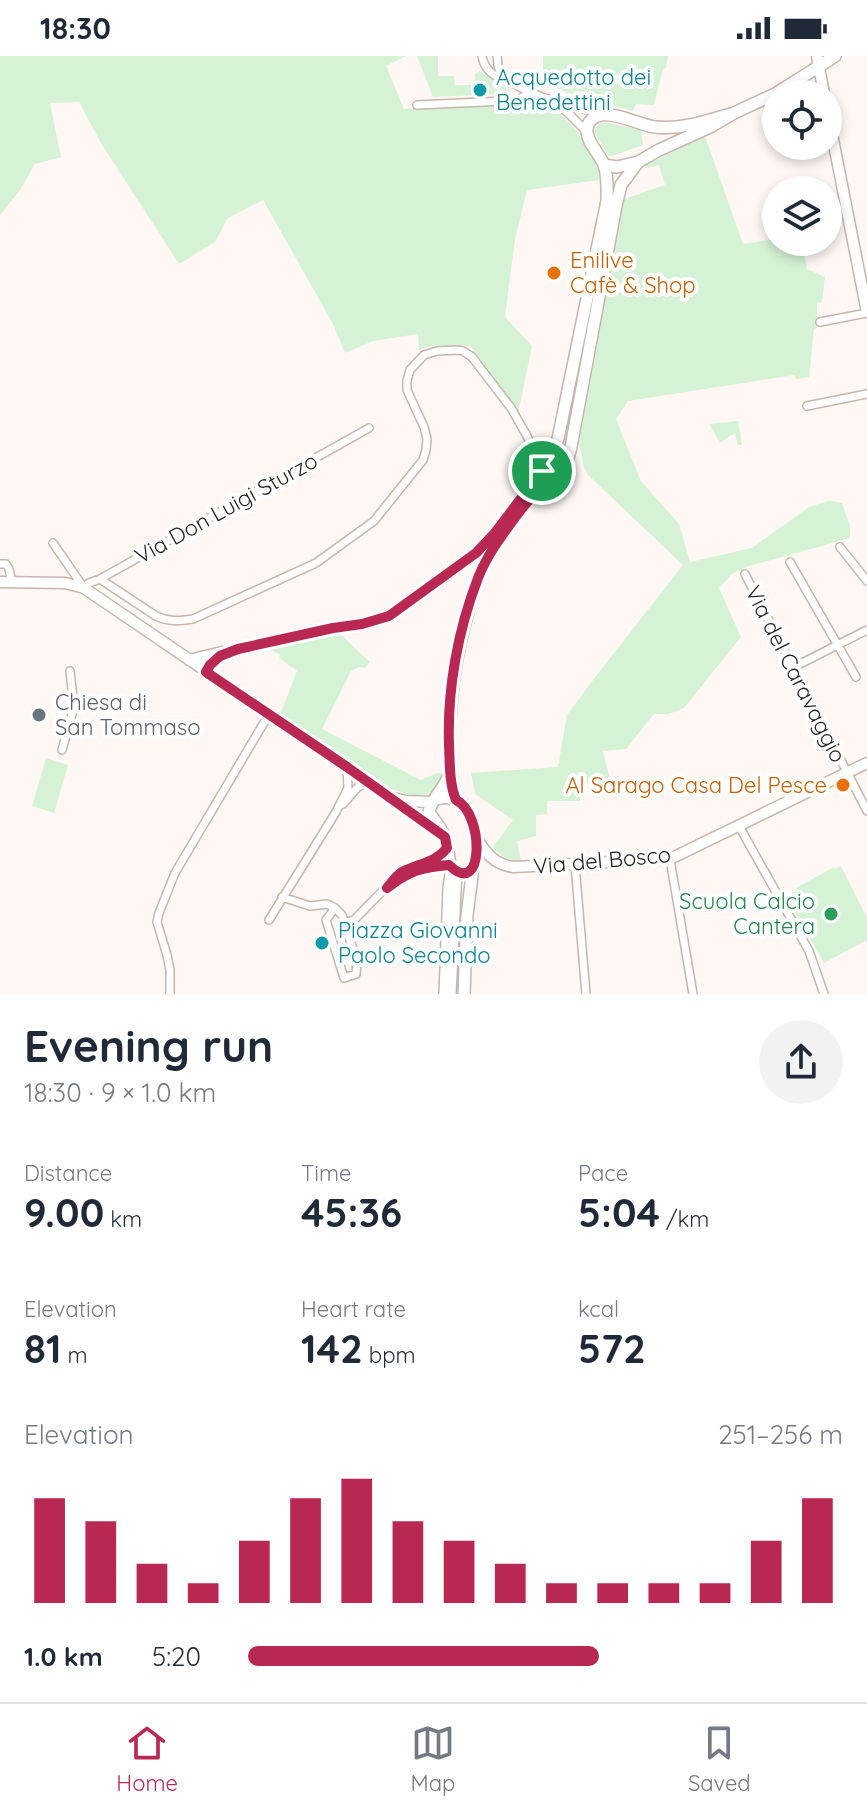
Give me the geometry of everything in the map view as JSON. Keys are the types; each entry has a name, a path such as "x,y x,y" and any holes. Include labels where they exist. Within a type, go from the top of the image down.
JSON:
{"main road":[{"path":"794,80 818,61 835,56"},
{"path":"604,165 617,167 638,162 762,100"},
{"path":"551,457 558,439 607,201 604,165 587,132 591,121 605,114 655,127 691,125 734,113"},
{"path":"655,127 663,137 659,150"},
{"path":"837,160 867,313"},
{"path":"546,475 559,476 565,469 616,206 621,185 638,162"},
{"path":"546,475 543,466 555,454 560,454 566,462"},
{"path":"189,660 389,616 476,553 546,475"},
{"path":"479,575 499,539 546,475"},
{"path":"456,800 450,770 453,677 463,626 494,534"},
{"path":"6,582 65,583 84,588 390,797 446,843"},
{"path":"206,672 220,656 238,649"},
{"name":"Via del Bosco","path":"475,835 487,854 507,866 517,868 670,859 867,763"},
{"path":"450,770 444,788 433,801 429,812 446,843 452,867 450,994"},
{"path":"390,797 406,801 433,801 447,797 463,803 468,810 477,856 467,915 464,994"},
{"path":"452,867 472,873"}],"street":[{"path":"482,56 490,63 498,59 502,72 512,82"},
{"path":"482,56 485,68 491,74 529,92 605,114"},
{"path":"417,105 505,101 520,99 529,92"},
{"path":"546,98 567,112 587,132"},
{"path":"820,322 867,313"},
{"path":"100,579 156,616 177,621 193,619 316,563 374,521 423,460 427,439 407,390 407,381 416,362 424,355 437,351 463,351 472,357 522,425 546,475"},
{"path":"807,406 867,394"},
{"name":"Via Don Luigi Sturzo","path":"84,588 369,428"},
{"path":"53,543 84,588"},
{"path":"840,547 867,581"},
{"path":"790,562 856,677"},
{"path":"0,564 6,564 9,569 6,582"},
{"name":"Via del Caravaggio","path":"745,574 867,811"},
{"path":"794,667 867,630"},
{"path":"62,750 74,707 70,671"},
{"path":"170,994 170,970 157,922 159,913 175,873 269,714"},
{"path":"269,920 336,812 348,788 347,767"},
{"path":"336,812 358,787 368,782"},
{"path":"739,826 809,951 824,994"},
{"path":"345,923 354,920 402,871 434,860 446,843"},
{"path":"670,859 693,994"},
{"path":"575,865 586,994"},
{"path":"387,888 405,874 427,867 452,867 447,888 443,994"},
{"path":"282,897 310,906 327,904 335,908 342,915 357,962 356,974 344,978 326,920 335,908"}],"green space":[{"path":"0,56 406,56 386,66 404,109 504,103 549,106 574,128 589,149 599,180 527,190 515,239 505,317 532,346 518,414 470,346 431,346 419,350 418,334 373,341 345,353 332,322 263,200 228,218 215,242 179,264 101,143 79,102 50,103 61,157 35,164 0,215"},
{"path":"417,56 438,56 438,76 454,76 455,85 475,85 475,73 480,71 512,87 511,90 503,94 433,97"},
{"path":"543,56 668,56 654,105 636,104 633,111 518,79 518,70 543,70"},
{"path":"605,122 641,130 643,145 609,157 594,132 598,124"},
{"path":"705,136 743,244 762,241 762,256 805,256 807,269 825,277 822,302 817,303 817,328 814,329 809,377 796,379 794,375 628,401 616,419 641,481 679,524 690,562 752,548 809,507 828,501 842,503 850,526 850,538 749,566 732,574 719,588 741,637 684,708 669,714 654,714 626,749 603,751 610,780 581,784 580,801 547,801 547,814 536,815 536,836 517,841 521,861 512,860 493,847 513,820 475,794 471,773 558,767 567,715 683,565 588,475 579,443 624,199 665,185 659,165 647,168 646,165"},
{"path":"738,421 742,445 738,445 735,434 720,443 709,424"},
{"path":"340,634 370,662 365,668 351,671 322,729 421,780 443,773 428,793 416,796 391,789 280,715 297,671 279,658 280,655 265,647"},
{"path":"46,758 68,765 54,813 32,806"},
{"name":"Scuola Calcio Cantera","path":"841,866 867,918 867,940 824,963 786,896 834,867"}],"place":[{"name":"Acquedotto dei Benedettini","path":"480,90"},
{"name":"Enilive Cafè & Shop","path":"554,273"},
{"name":"Chiesa di San Tommaso","path":"39,715"},
{"name":"Al Sarago Casa Del Pesce","path":"843,785"},
{"name":"Scuola Calcio Cantera","path":"831,914"},
{"name":"Piazza Giovanni Paolo Secondo","path":"322,943"}],"route":[{"path":"542,471 549,479 536,489 499,539 479,575 455,663 450,717 450,770 456,800 463,803 470,815 476,861 473,868 460,872 449,865 427,867 405,874 387,888 402,871 434,860 443,853 447,848 445,837 206,672 220,656 238,649 389,616 476,553 542,471"}]}
